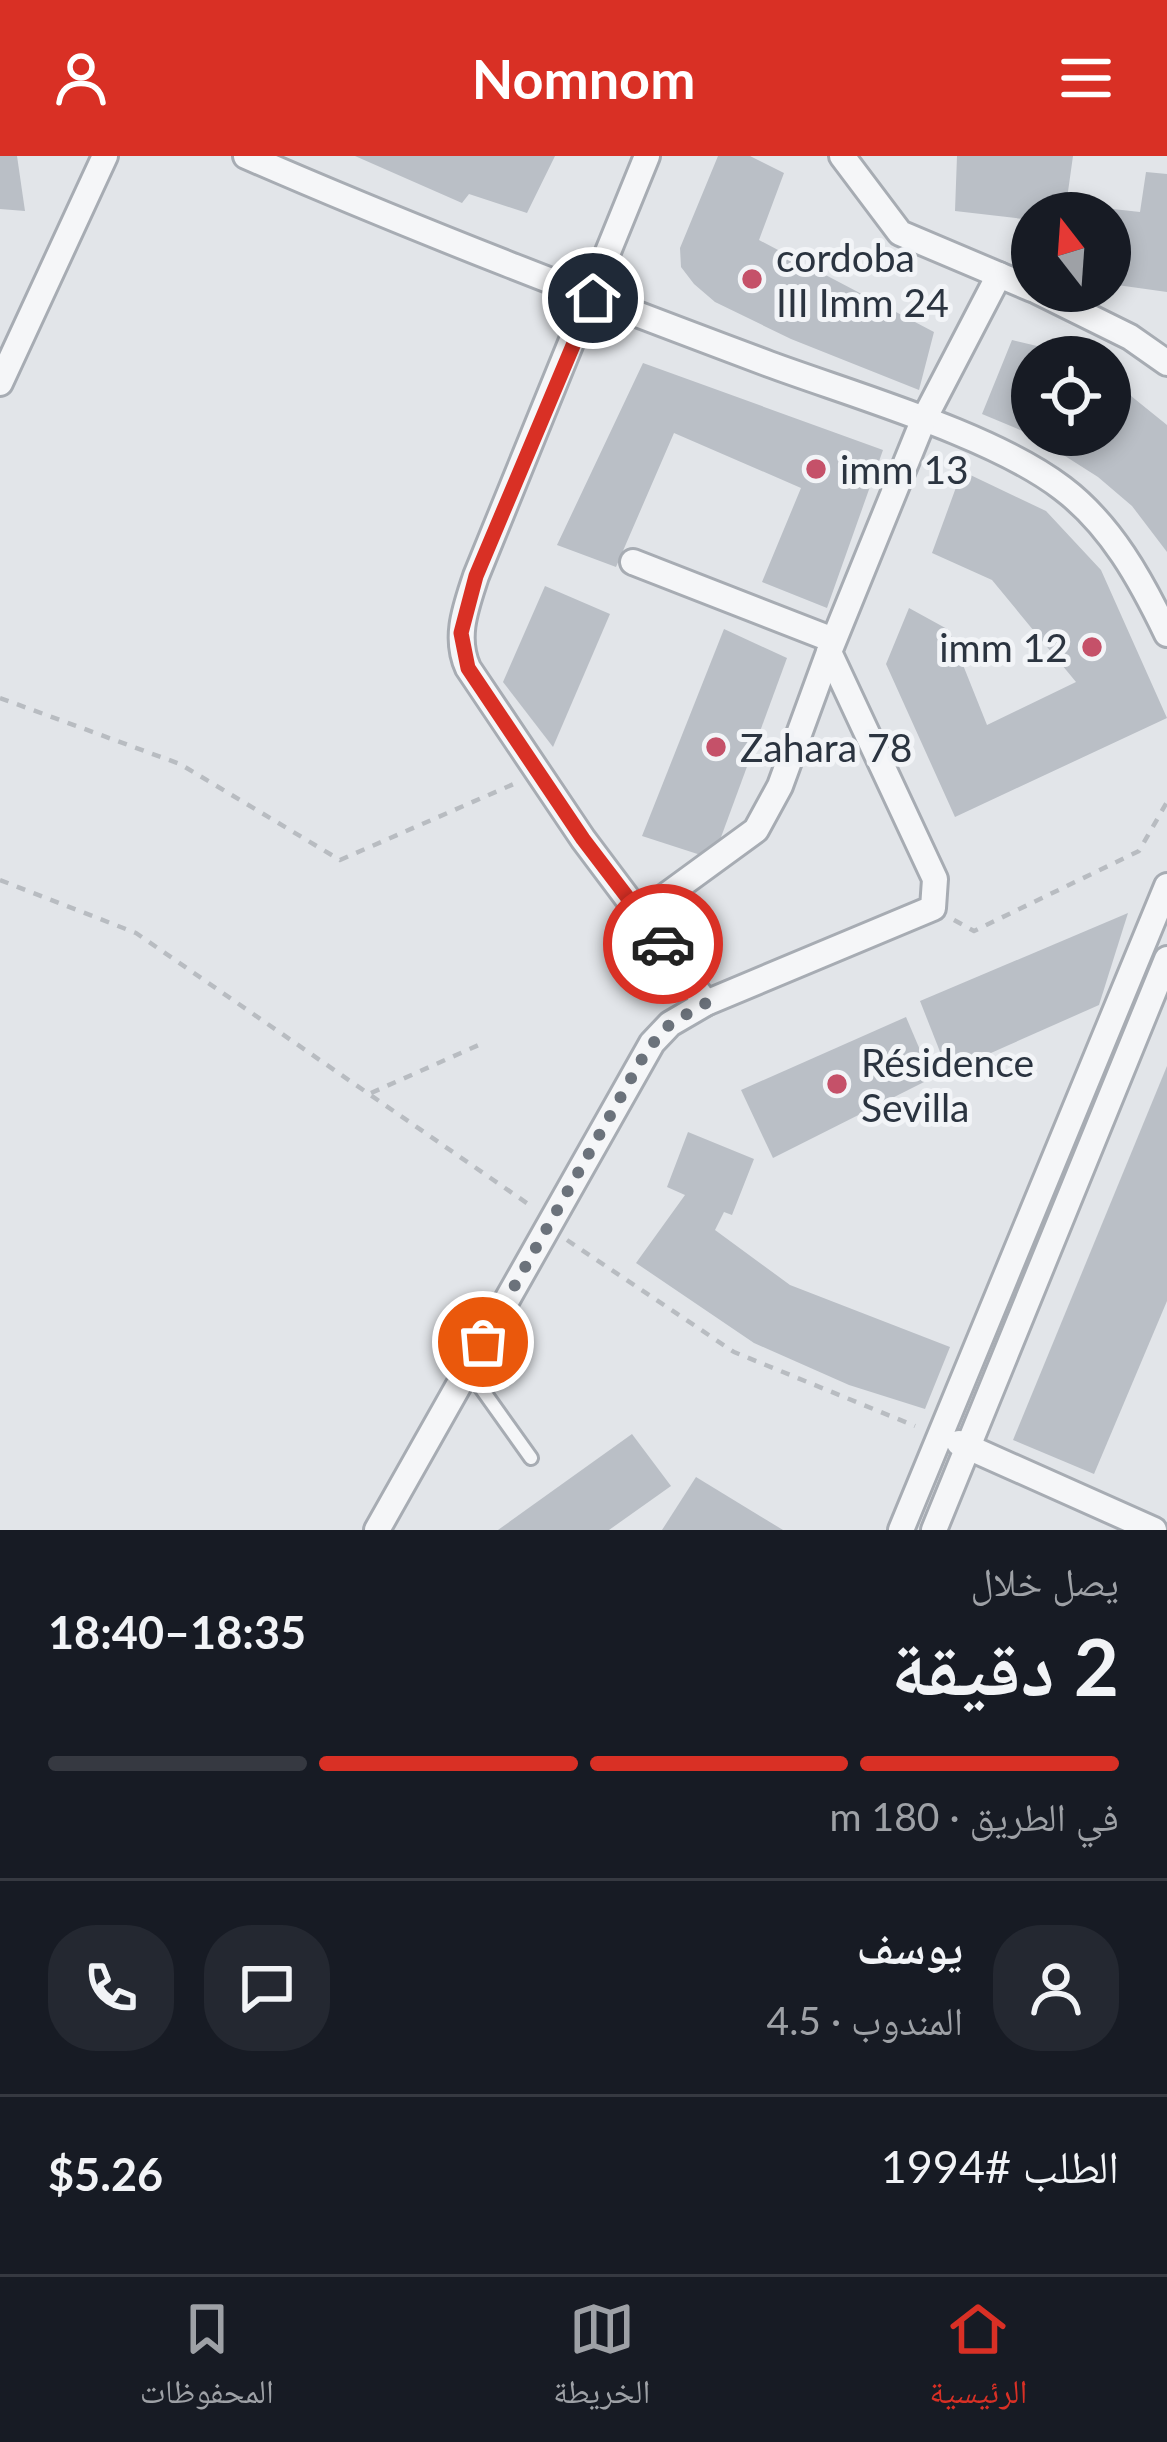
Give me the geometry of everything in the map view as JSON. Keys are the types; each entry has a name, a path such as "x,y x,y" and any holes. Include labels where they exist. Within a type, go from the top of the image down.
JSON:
{"street":[{"path":"0,383 105,156"},
{"path":"246,156 593,298 923,421 1017,461 1080,504 1133,569 1167,634"},
{"path":"647,156 476,576 461,633 468,668 538,773 706,1003"},
{"path":"842,156 900,232 1011,280"},
{"path":"641,914 756,830 780,786 923,421 999,275"},
{"path":"1079,312 1130,337 1167,363"},
{"path":"377,1530 652,1043 706,1003 925,916 934,908 935,879 831,646 633,562"},
{"path":"901,1530 1167,886"},
{"path":"934,1530 1167,959"},
{"path":"940,1435 1154,1530"}],"lane":[{"path":"468,1370 531,1458"}],"path":[{"path":"0,698 181,764 340,860 538,773"},
{"path":"934,908 974,932 1139,851 1167,802"},
{"path":"0,880 136,933 734,1352 940,1435"},
{"path":"370,1094 481,1044"}],"building":[{"path":"0,156 17,156 25,211 0,209"},
{"path":"355,156 555,156 527,213 469,194 462,203"},
{"path":"718,156 750,156 784,173 759,240 934,332 919,390 791,339 715,302 694,284 681,267 680,248"},
{"path":"957,156 1073,156 1068,192 1011,192 1011,218 955,211"},
{"path":"1146,172 1167,174 1167,292 1131,287 1131,211 1140,212"},
{"path":"1011,342 1011,426 982,414"},
{"name":"imm 13","path":"643,363 883,450 827,608 762,582 801,488 674,433 616,567 557,545"},
{"path":"1131,396 1167,425 1167,552 1132,506 1065,456 1131,456"},
{"name":"imm 12","path":"962,471 1046,511 1101,570 1167,718 955,817 886,664 909,608 949,630 987,725 1076,682 992,580 932,553"},
{"path":"545,586 610,614 553,747 503,682"},
{"name":"Zahara 78","path":"724,629 787,658 713,859 642,836"},
{"name":"Résidence Sevilla","path":"1128,913 1099,1005 948,1072 920,1001"},
{"name":"Résidence Sevilla","path":"906,1017 932,1078 773,1158 741,1090"},
{"path":"1167,1066 1167,1301 1094,1474 1013,1440"},
{"path":"688,1132 754,1159 732,1215 724,1212 715,1230 790,1285 950,1347 925,1409 849,1385 754,1343 636,1263 685,1195 667,1187"},
{"path":"632,1434 671,1486 609,1530 498,1530"},
{"path":"696,1477 783,1530 662,1530"}],"way so far":[{"path":"483,1342 647,1050 670,1024 706,1003 663,944"}],"place":[{"name":"cordoba III Imm 24","path":"752,279"},
{"name":"imm 13","path":"816,469"},
{"name":"imm 12","path":"1092,647"},
{"name":"Zahara 78","path":"716,747"},
{"name":"Résidence Sevilla","path":"837,1084"}],"route":[{"path":"593,298 476,576 463,616 462,648 468,668 538,773 663,944"}]}
